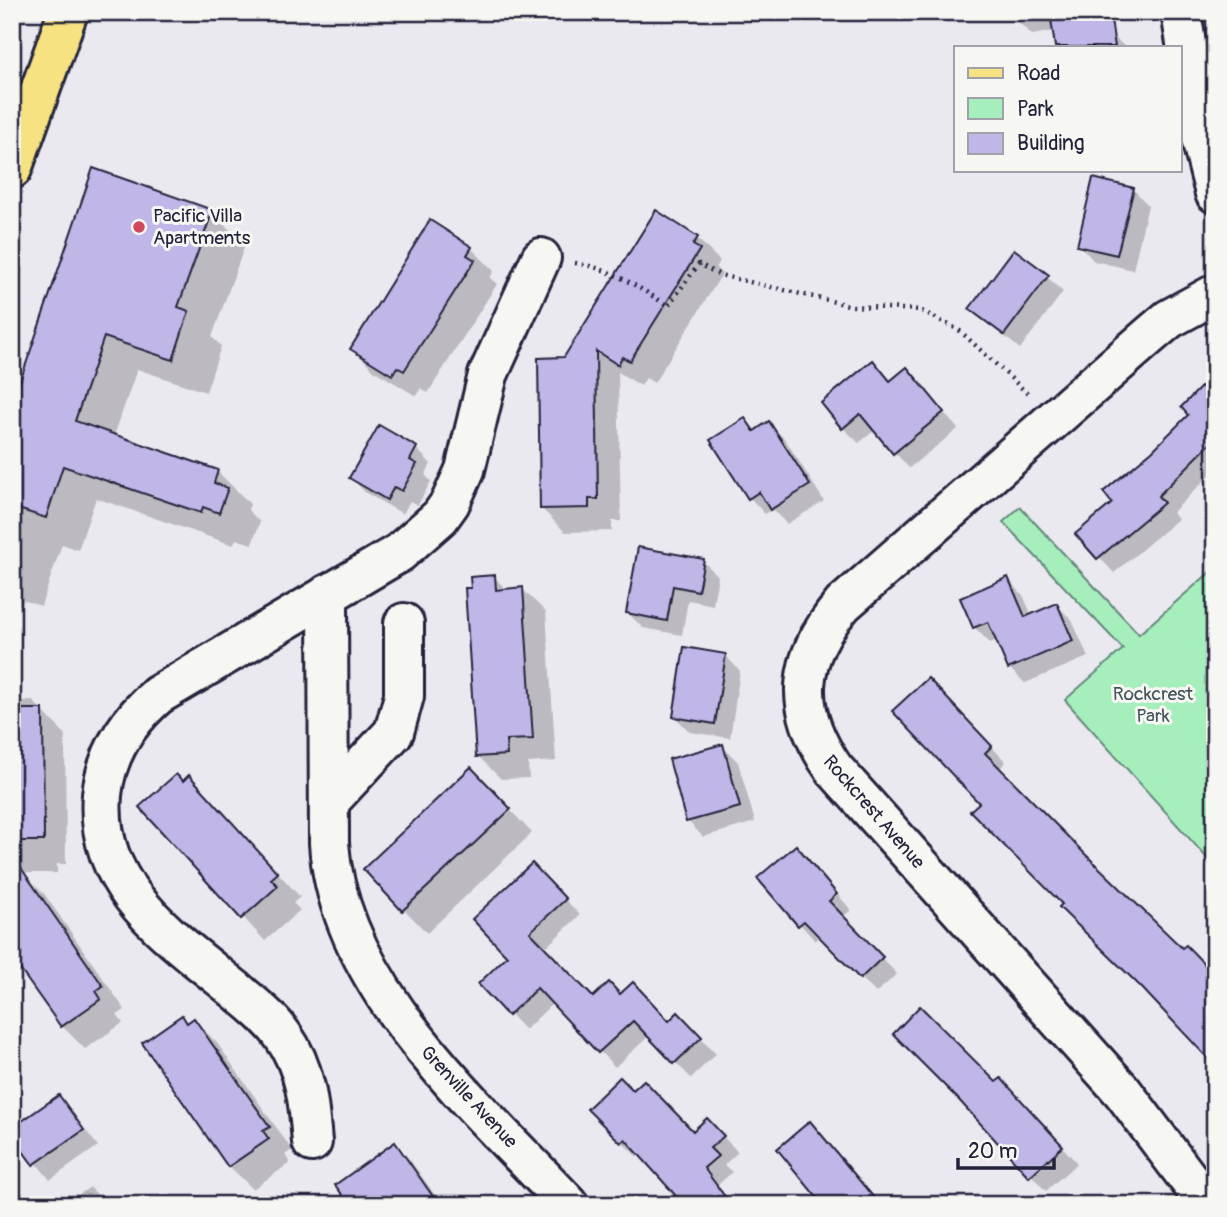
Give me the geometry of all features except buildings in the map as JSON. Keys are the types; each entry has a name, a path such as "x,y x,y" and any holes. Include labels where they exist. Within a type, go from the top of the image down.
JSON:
{"main road":[{"path":"12,169 68,12"}],"street":[{"path":"1181,12 1202,142 1215,193"},
{"path":"312,1142 306,1087 297,1060 283,1035 257,1008 154,922 129,895 106,845 101,808 113,754 132,721 144,707 173,685 414,543 450,503 465,470 488,375 541,258"},
{"name":"Rockcrest Avenue","path":"1208,1205 1123,1092 834,769 817,744 806,715 806,674 810,654 824,627 844,604 1169,320 1215,294"},
{"name":"Grenville Avenue","path":"328,594 330,861 336,896 348,931 419,1043 569,1205"},
{"path":"284,620 296,616 308,617 326,633 328,645"},
{"path":"329,802 383,748 398,723 404,696 404,623"}],"path":[{"path":"541,258 593,265 620,276 668,306 699,264 720,275 852,306 920,310 959,330 1020,384 1052,421"}],"green space":[{"name":"Rockcrest Park","path":"1020,507 1139,634 1215,568 1215,867 1065,700 1123,649 1003,522"}],"place":[{"name":"Pacific Villa Apartments","path":"139,227"}]}
